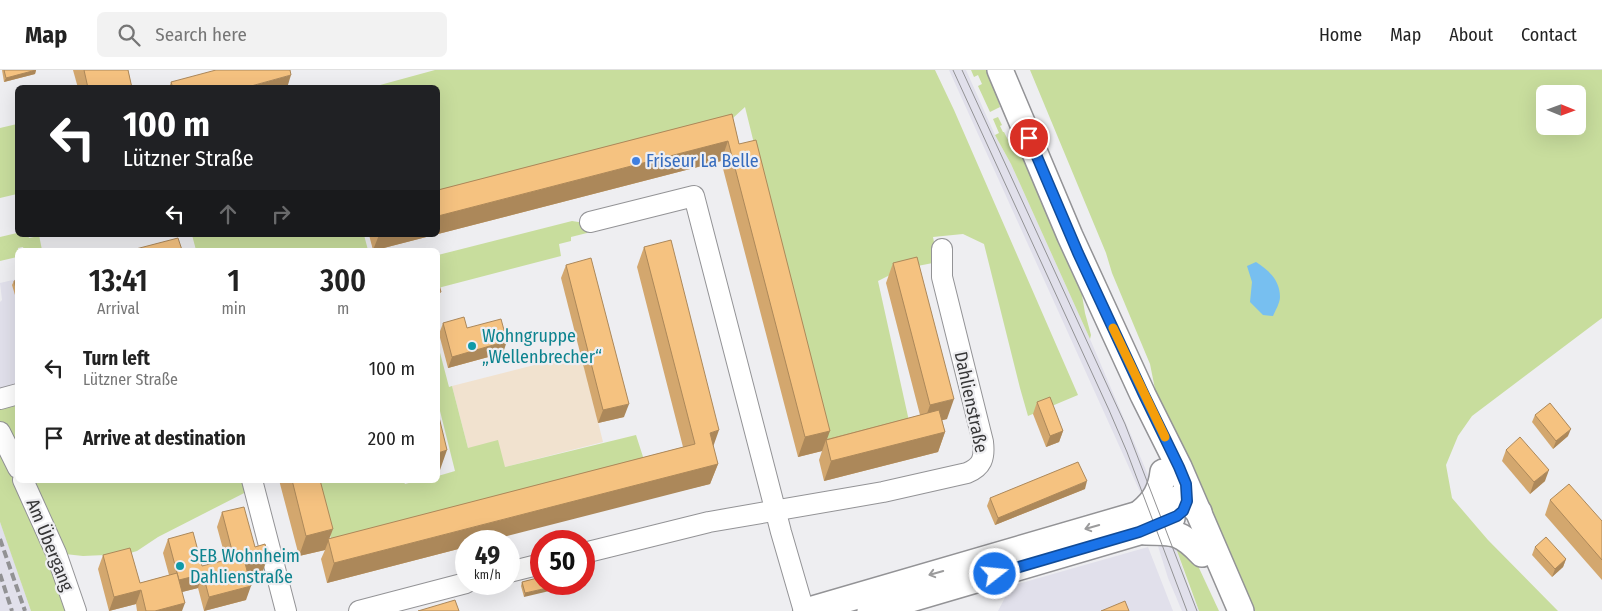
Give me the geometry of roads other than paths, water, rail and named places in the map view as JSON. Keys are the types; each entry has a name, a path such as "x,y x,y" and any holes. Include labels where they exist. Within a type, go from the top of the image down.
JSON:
{"main road":[{"path":"1000,70 1186,502 1241,611"},
{"path":"1070,236 1101,336 1163,472 1186,502 1202,554 1227,611"},
{"path":"1139,523 1161,487 1163,472"},
{"path":"870,611 1139,523 1186,502"},
{"path":"805,611 1139,523 1188,539 1202,554"}],"street":[{"path":"590,222 694,196 775,509 805,611"},
{"name":"Dahlienstraße","path":"595,550 709,522 898,489 967,473 976,469 982,462 985,453 942,277 942,249"},
{"path":"0,399 15,395"},
{"path":"0,432 15,462"},
{"name":"Am Übergang","path":"24,483 56,552 76,611"},
{"path":"253,483 286,611"},
{"path":"359,611 455,586"}],"water":[{"path":"1256,262 1269,272 1276,281 1280,291 1280,299 1273,316 1263,315 1250,302 1252,282 1247,266"}],"tram line":[{"path":"953,70 1109,410 1127,452 1187,611"},
{"path":"962,70 1125,424 1197,611"}],"railway":[{"path":"0,539 25,611"},
{"path":"0,574 12,611"}],"place":[{"name":"Friseur La Belle","path":"636,161"},
{"name":"Wohngruppe „Wellenbrecher“","path":"472,346"},
{"name":"SEB Wohnheim Dahlienstraße","path":"180,566"}]}
